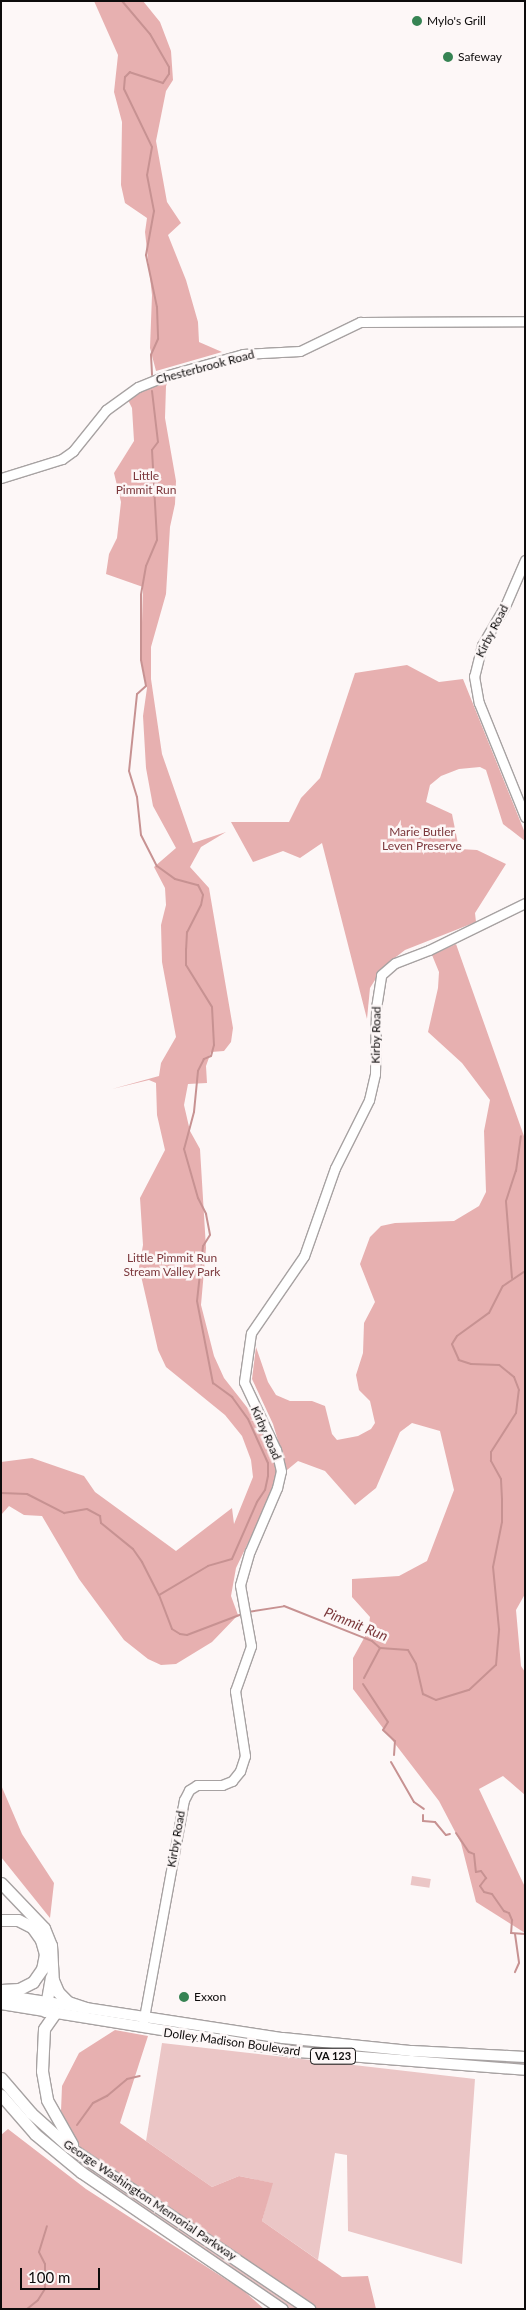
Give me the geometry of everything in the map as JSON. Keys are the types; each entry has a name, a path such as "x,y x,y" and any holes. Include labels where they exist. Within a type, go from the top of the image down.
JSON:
{"highway":[{"path":"1,1883 42,1924 51,1945 54,1983 60,1994 86,2008"},
{"path":"1,1920 18,1920 32,1928 41,1940 45,1954 42,1969 33,1982 19,1989 1,1990"},
{"path":"53,1966 49,2009 44,2029 41,2057 45,2092 63,2132 93,2164"},
{"name":"George Washington Memorial Parkway","path":"1,2078 43,2126 93,2164 310,2309"},
{"name":"George Washington Memorial Parkway","path":"1,2095 35,2134 98,2184 282,2309"},
{"path":"1,2106 35,2134"}],"main road":[{"name":"Chesterbrook Road","path":"2,476 62,459 73,451 106,410 138,387 160,377 243,354 300,351 360,322 525,321"},
{"name":"Kirby Road","path":"525,560 506,604 479,651 474,676 479,703 525,816"},
{"name":"Kirby Road","path":"143,2023 184,1800 189,1790 198,1785 222,1785 232,1781 244,1762 244,1738 235,1695 237,1680 251,1651 240,1592 242,1576 277,1488 281,1471 276,1450 244,1382 248,1344 256,1321 307,1249 335,1168 369,1100 376,1067 376,1008 381,975 395,962 429,950 525,903"},
{"name":"Dolley Madison Boulevard","path":"1,1995 49,2009 86,2008 143,2023 282,2050 425,2065 525,2070"},
{"name":"Dolley Madison Boulevard","path":"1,2004 143,2023 283,2038 426,2052 525,2058"},
{"path":"282,2050 283,2038"},
{"path":"425,2065 426,2052"}],"shaded area":[{"path":"412,1876 431,1879 429,1888 411,1885"},
{"path":"162,2043 475,2079 462,2264 348,2231 347,2155 335,2153 318,2260 262,2221 272,2183 239,2176 212,2187 146,2141"},
{"path":"290,2043 418,2055 419,2058 291,2048"},
{"path":"433,2056 525,2060 525,2067 432,2059"},
{"path":"1,2083 24,2110 306,2309 287,2309 79,2167 40,2135 10,2102 1,2089"}],"green space":[{"path":"94,1 143,1 160,22 171,51 173,80 166,91 156,141 167,202 181,223 168,235 186,280 198,322 199,342 222,352 156,371 150,348 152,295 145,232 147,218 125,203 121,185 122,122 114,92 118,55"},
{"name":"Little Pimmit Run Stream Valley Park","path":"170,377 166,386 165,418 176,481 175,504 170,527 166,594 151,647 151,679 162,754 193,843 226,832 201,847 190,867 209,888 233,1028 231,1042 224,1051 211,1052 206,1066 207,1083 188,1084 184,1105 190,1131 200,1149 206,1248 201,1305 214,1356 224,1378 257,1420 273,1448 278,1464 274,1489 236,1568 231,1596 238,1615 212,1642 176,1664 161,1665 148,1659 124,1640 79,1579 42,1516 24,1515 9,1506 1,1515 1,1462 32,1458 84,1476 95,1492 176,1551 232,1508 234,1524 253,1477 251,1460 242,1436 225,1415 166,1367 158,1350 139,1267 143,1245 140,1198 165,1150 157,1115 156,1083 149,1080 112,1089 159,1076 161,1063 176,1037 162,962 161,925 166,905 165,888 154,867 176,848 153,806 146,768 143,716 147,688 141,658 143,587 106,574 109,554 117,538 121,502 114,473 134,441 132,408 128,400 141,389"},
{"name":"Marie Butler Leven Preserve","path":"407,665 439,682 463,679 525,833 525,841 503,824 486,770 480,767 459,769 441,776 430,785 426,802 452,814 459,849 477,850 506,864 475,913 476,922 405,950 383,967 370,988 367,1019 322,843 300,858 283,851 253,862 231,822 289,822 301,798 320,778 355,673"},
{"path":"456,944 525,1139 525,1594 516,1610 521,1666 525,1672 525,1795 503,1776 479,1789 525,1887 525,1933 476,1902 461,1843 439,1801 353,1689 353,1658 368,1631 370,1617 352,1597 352,1579 399,1576 427,1561 454,1490 440,1431 412,1423 400,1432 376,1488 355,1505 325,1471 298,1461 287,1470 273,1424 252,1379 256,1347 268,1382 276,1395 290,1401 312,1401 325,1406 332,1434 337,1440 358,1436 371,1429 375,1423 370,1401 359,1390 356,1375 363,1353 364,1323 375,1302 360,1264 370,1237 381,1226 395,1223 454,1221 479,1206 486,1192 484,1131 490,1100 462,1063 428,1032 438,988 439,972 432,955"},
{"path":"1,1785 22,1834 54,1883 50,1918 1,1857"},
{"path":"115,2030 148,2036 120,2123 212,2187 239,2176 273,2183 262,2221 342,2277 368,2276 376,2309 314,2309 80,2147 61,2111 62,2086 79,2053"},
{"path":"8,2129 86,2189 244,2291 264,2309 1,2309 1,2135"}],"waterway":[{"name":"Little Pimmit Run","path":"122,1 150,34 169,67 169,74 163,83 130,72 125,77 124,89 152,147 147,175 154,211 146,255 157,307 158,339 151,355 152,375"},
{"name":"Little Pimmit Run","path":"152,391 158,442 152,450 157,540 146,566 141,595 141,660 146,686 137,694 129,771 137,797 141,835 157,866 175,879 198,885 203,895 201,905 187,932 186,949 186,965 212,1007 214,1045 211,1056 204,1059 198,1071 194,1112 184,1149 198,1198 206,1214 210,1235 203,1246 197,1301 213,1383 232,1397 248,1419 268,1463 265,1490 257,1502 232,1559 208,1566 159,1595"},
{"path":"512,1278 506,1201 516,1171 521,1136"},
{"name":"Pimmit Run","path":"248,1612 284,1606 372,1641 380,1648 408,1650 416,1664 423,1694 436,1700 469,1690 496,1665 499,1629 493,1567 502,1522 502,1499 501,1479 491,1461 491,1452 516,1413 519,1390 514,1377 499,1365 471,1364 459,1360 452,1344 457,1336 489,1313 503,1286 525,1271"},
{"name":"Pimmit Run","path":"1,1493 27,1494 64,1513 87,1509 100,1516 101,1523 133,1549 142,1562 159,1595 172,1629 180,1634 187,1635 242,1614"},
{"path":"364,1678 380,1648"},
{"path":"363,1684 388,1722 383,1730 395,1741 394,1755"},
{"path":"391,1762 414,1802 424,1809"},
{"path":"423,1815 423,1821 435,1822 446,1835 450,1834"},
{"path":"456,1833 469,1852 474,1854 476,1872 481,1871 486,1878 480,1886 484,1892 492,1894 504,1911 509,1913 512,1920 511,1933 525,1934"},
{"path":"515,1934 519,1963 515,1972"},
{"path":"77,2125 93,2103 107,2096 127,2079 140,2076"},
{"path":"27,2309 38,2300 45,2289 45,2264 39,2252 47,2226"}],"place":[{"name":"Mylo's Grill","path":"417,21"},
{"name":"Safeway","path":"448,57"},
{"name":"Exxon","path":"184,1997"}]}
